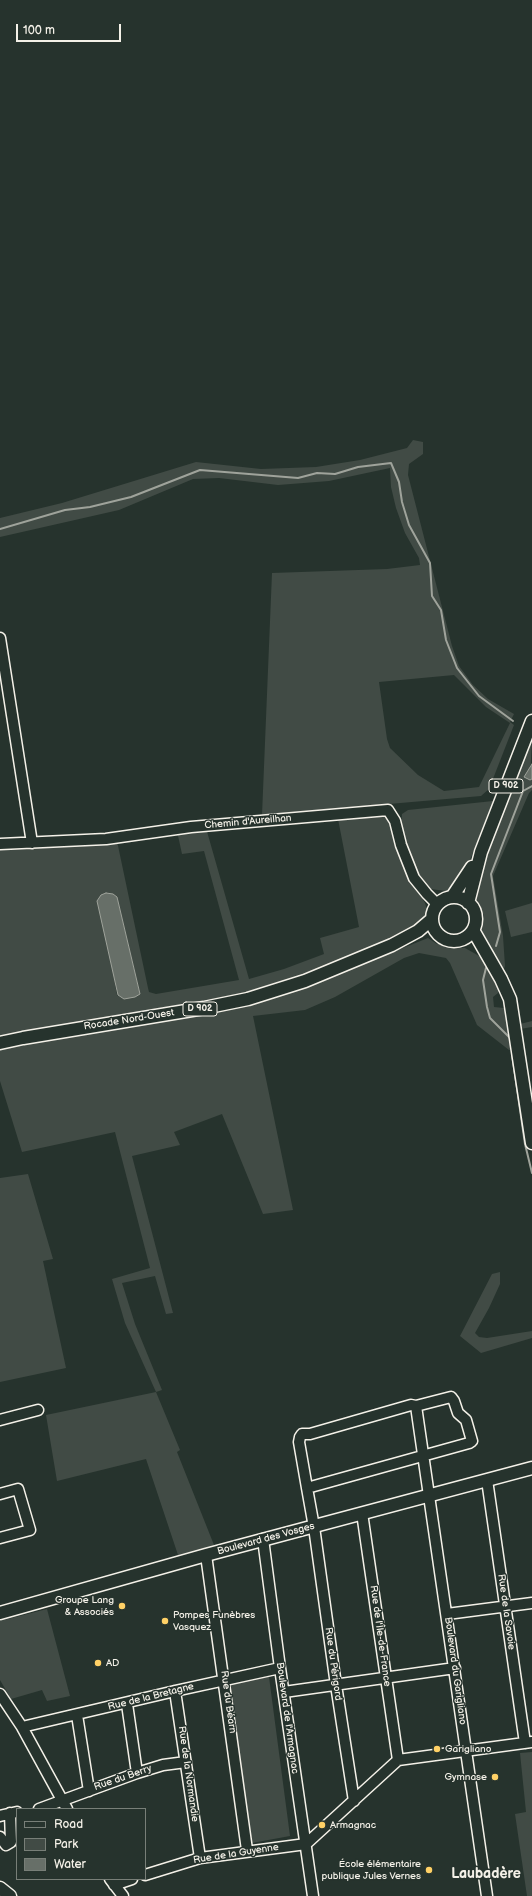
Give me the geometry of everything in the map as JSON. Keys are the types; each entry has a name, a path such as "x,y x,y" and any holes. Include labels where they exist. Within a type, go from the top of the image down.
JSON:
{"main road":[{"name":"D 902","path":"468,903 481,852 532,721"},
{"name":"D 902","path":"452,897 481,852"},
{"path":"462,940 473,930 476,916 468,903 464,900 452,897 438,904 434,910 432,919 434,930 438,936 449,941 462,940 487,956"},
{"name":"Rocade Nord-Ouest","path":"0,1043 248,999 305,981 392,945 418,931 432,919"},
{"path":"473,930 501,979 510,999 532,1143"},
{"name":"Rocade Nord-Ouest","path":"392,945 438,936"},
{"name":"Boulevard des Vosges","path":"0,1613 263,1539 532,1468"},
{"path":"0,1888 10,1896"}],"street":[{"path":"0,638 32,843"},
{"name":"Chemin d'Aureilhan","path":"0,844 106,839 192,827 388,810 395,821 401,845 414,878 427,894 438,904"},
{"path":"307,1488 424,1456 472,1441 466,1420 458,1413 453,1398 416,1406"},
{"name":"Rue du Périgord","path":"354,1801 300,1437 302,1434 310,1434 411,1405 416,1406"},
{"name":"Boulevard du Garigliano","path":"416,1406 430,1494 487,1896"},
{"path":"0,1420 38,1410"},
{"name":"Rue de la Savoie","path":"487,1480 505,1607 529,1743"},
{"path":"0,1494 18,1489 30,1530 0,1538"},
{"name":"Rue de l'Île-de-France","path":"362,1513 398,1760"},
{"name":"Boulevard de l'Armagnac","path":"263,1539 313,1896"},
{"name":"Rue du Béarn","path":"206,1555 225,1680 247,1850"},
{"path":"447,1614 532,1603"},
{"name":"Rue de la Bretagne","path":"22,1727 77,1716 175,1691 280,1668"},
{"path":"284,1692 455,1668"},
{"name":"Rue de la Normandie","path":"175,1691 200,1858"},
{"path":"0,1694 3,1706 22,1727 64,1804"},
{"path":"127,1704 137,1773"},
{"path":"77,1716 88,1791"},
{"path":"306,1844 398,1760 529,1743"},
{"name":"Rue du Berry","path":"44,1808 64,1804 88,1791 137,1773 163,1765 186,1762"},
{"path":"0,1837 6,1845 11,1842 9,1814"},
{"name":"Rue de la Guyenne","path":"146,1875 200,1858 247,1850 306,1844"},
{"path":"123,1896 112,1882 125,1880"}],"green space":[{"path":"413,440 423,442 423,454 409,464 408,475 452,646 459,666 473,685 488,699 514,714 510,722 514,725 489,789 481,796 262,815 272,573 387,569 420,565 419,558 405,533 396,508 391,487 390,468 329,481 278,485 219,478 193,479 119,510 0,537 0,518 62,503 196,462 261,469 316,467 360,460 407,448","holes":["454,675 486,707 510,723 479,787 444,791 418,775 390,748 387,739 379,682"]},
{"path":"532,738 530,780 532,779 532,790 529,793 493,876 503,936 505,966 503,971 501,970 481,929 484,916 475,896 490,842"},
{"path":"493,801 470,860 457,884 451,890 445,891 431,889 419,877 408,855 401,825 402,814 408,810"},
{"path":"387,814 391,823 399,855 409,877 425,903 427,910 419,927 323,967 240,994 0,1036 0,848 117,841 149,992 156,994 239,980 204,851 182,854 177,831 206,828 249,979 284,969 324,954 320,938 359,927 338,819","holes":["113,894 117,897 140,993 124,999 117,995 115,984"]},
{"path":"532,903 532,932 511,937 505,911"},
{"path":"428,938 437,944 465,948 481,957 491,971 499,989 498,993 493,997 494,1007 504,1008 507,1012 513,1049 509,1050 477,1025 450,963 446,958 419,953 404,958 335,997 305,1010 253,1016 293,1210 263,1214 222,1114 174,1132 180,1145 132,1156 173,1313 166,1314 155,1276 122,1283 135,1324 162,1390 156,1392 125,1323 112,1279 150,1268 115,1132 22,1152 0,1081 0,1050 67,1036 251,1005 308,986"},
{"path":"532,1021 532,1027 520,1029 520,1024"},
{"path":"28,1174 53,1259 43,1261 66,1368 0,1382 0,1178"},
{"path":"500,1272 500,1284 475,1333 479,1337 487,1338 532,1331 532,1338 481,1353 460,1336 492,1274"},
{"path":"156,1392 180,1450 177,1452 214,1545 178,1555 146,1459 57,1481 46,1415"},
{"path":"47,1609 70,1696 47,1701 42,1690 11,1699 0,1680 0,1621"},
{"path":"269,1677 290,1836 252,1843 228,1683"},
{"path":"532,1752 532,1896 527,1896 515,1814 526,1812 520,1753"}],"water":[{"path":"532,764 532,779 530,780 524,777"},
{"path":"106,893 113,894 117,897 140,994 135,997 124,999 118,995 97,901 101,895"}],"waterway":[{"path":"0,529 65,510 90,507 131,497 200,470 298,478 317,473 335,474 358,467 391,463 399,482 402,502 409,525 430,563 432,596 441,610 446,640 457,668 479,696 513,721"},
{"path":"496,946 500,932 491,874 523,791 532,786"},
{"path":"486,968 483,980 490,1018 510,1038"},
{"path":"512,1054 525,1144 532,1173"}],"place":[{"name":"Groupe Lang & Associés","path":"122,1606"},
{"name":"Pompes Funèbres Vasquez","path":"165,1621"},
{"name":"AD","path":"98,1663"},
{"name":"Garigliano","path":"437,1749"},
{"name":"Gymnase","path":"495,1777"},
{"name":"Armagnac","path":"322,1825"},
{"name":"École élémentaire publique Jules Vernes","path":"429,1870"}],"district":[{"name":"Laubadère","path":"486,1874"}]}
